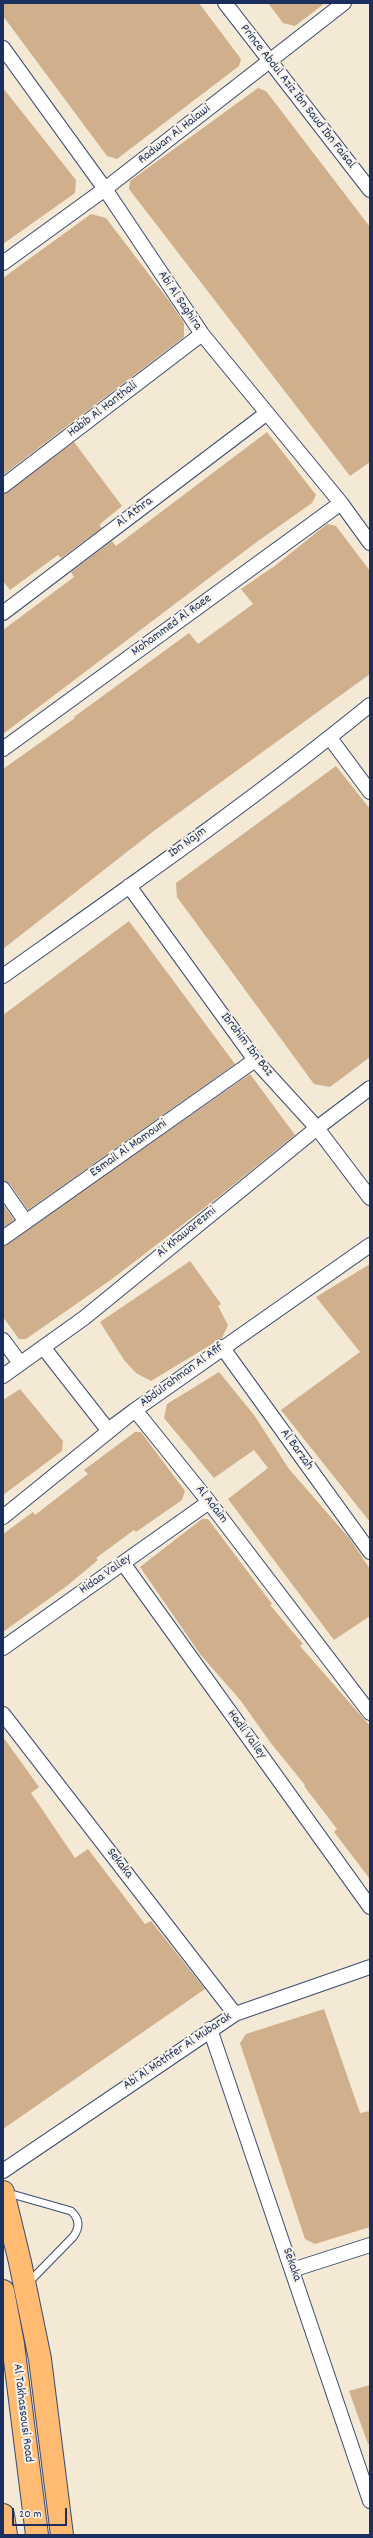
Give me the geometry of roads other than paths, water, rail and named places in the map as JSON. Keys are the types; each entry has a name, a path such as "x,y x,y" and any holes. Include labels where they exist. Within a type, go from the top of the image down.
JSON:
{"main road":[{"path":"3,2192 40,2359 62,2535"},
{"name":"Al Takhassousi Road","path":"3,2290 13,2344 37,2535"},
{"path":"3,2515 6,2535"}],"street":[{"name":"Prince Abdul Aziz Ibn Saud Ibn Faisal","path":"225,3 269,62 370,190"},
{"name":"Radwan Al Halawi","path":"3,263 106,189 344,3"},
{"name":"Abi Al Saghira","path":"4,51 106,189 202,334 341,503 370,543"},
{"name":"Habib Al Hanthali","path":"3,486 202,334"},
{"name":"Al Athra","path":"3,613 267,413"},
{"name":"Mohammed Al Raee","path":"3,749 341,503"},
{"name":"Ibn Najm","path":"3,976 129,886 330,738 370,705"},
{"path":"330,738 370,792"},
{"name":"Ibrahim Ibn Baz","path":"129,886 255,1060 317,1128 370,1198"},
{"name":"Esmail Al Mamouni","path":"3,1238 255,1060"},
{"name":"Al Khawarezmi","path":"3,1376 84,1318 317,1128 370,1088"},
{"path":"3,1189 26,1222"},
{"name":"Abdulrahman Al Afif","path":"3,1518 135,1410 222,1347 370,1246"},
{"path":"3,1340 20,1363"},
{"path":"43,1347 108,1430 135,1410"},
{"name":"Al Barzah","path":"222,1347 370,1552"},
{"name":"Al Adaim","path":"135,1410 209,1502 370,1713"},
{"name":"Hidaa Valley","path":"3,1648 209,1502"},
{"name":"Hadli Valley","path":"123,1564 370,1908"},
{"name":"Sekaka","path":"3,1714 234,2014"},
{"name":"Abi Al Mothfer Al Mubarak","path":"3,2171 234,2014 370,1967"},
{"name":"Sekaka","path":"210,2029 370,2501"},
{"path":"292,2270 370,2245"}],"lane":[{"path":"3,2192 71,2211 78,2221 78,2231 73,2238 31,2280 29,2307"}]}
